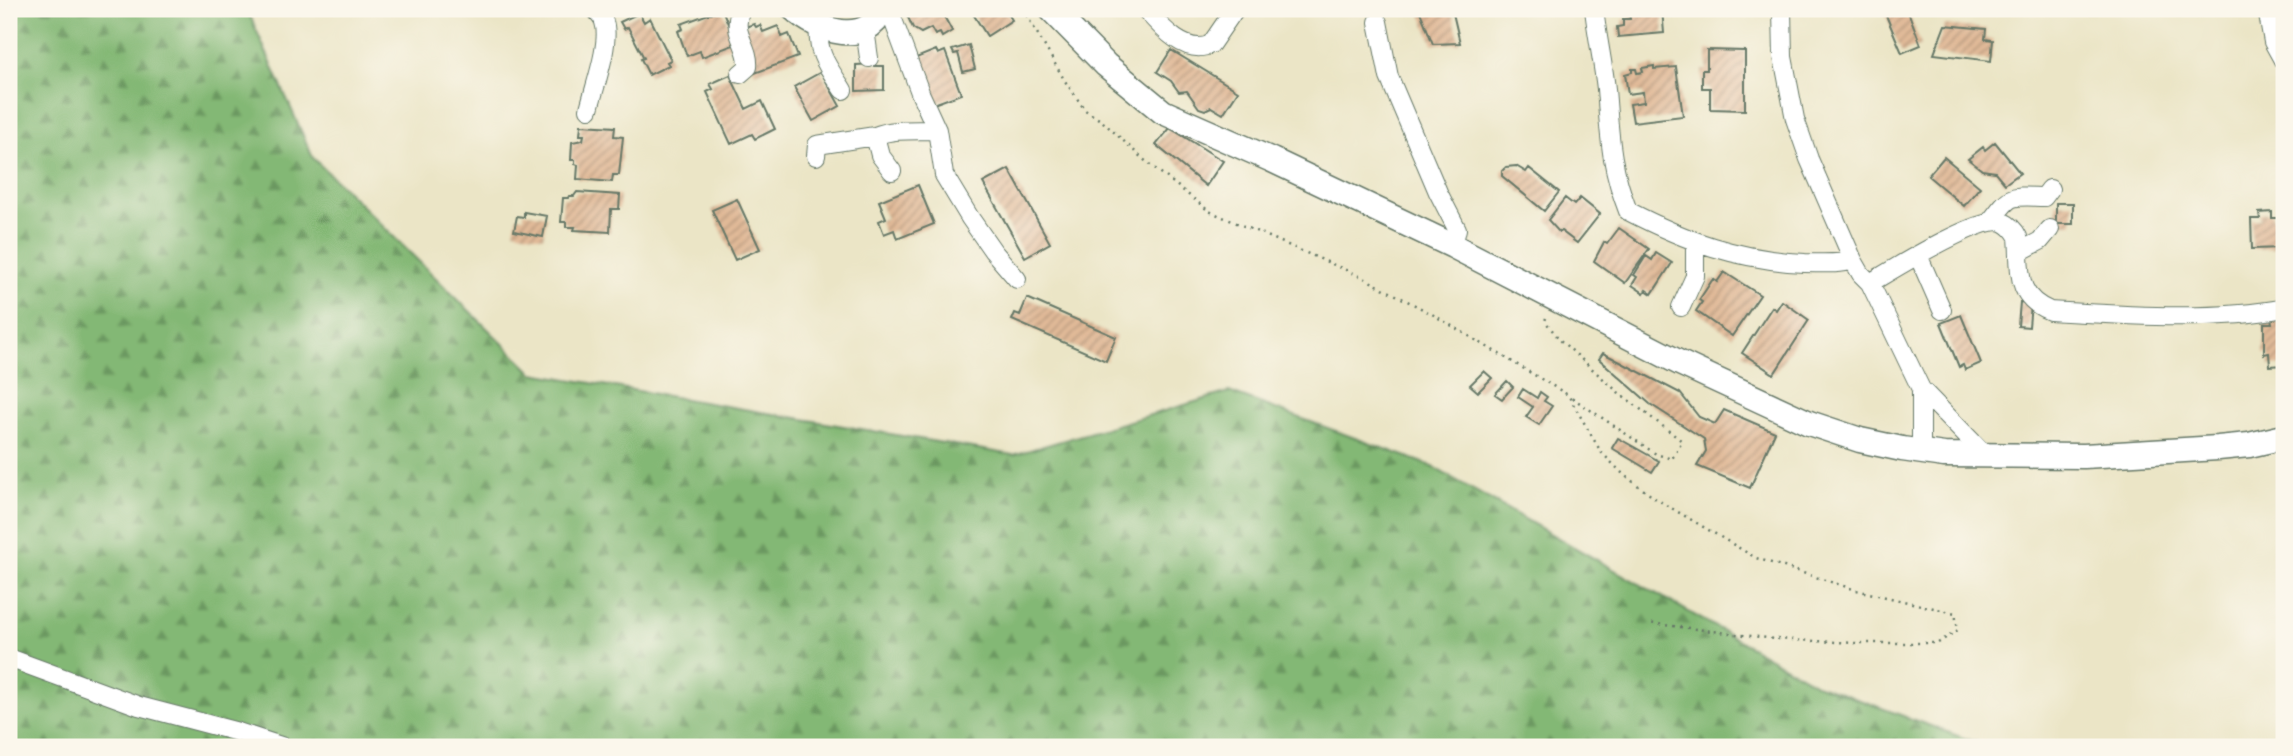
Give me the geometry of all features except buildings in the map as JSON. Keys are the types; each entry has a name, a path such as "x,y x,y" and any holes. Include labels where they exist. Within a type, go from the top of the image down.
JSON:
{"street":[{"path":"589,109 601,67 605,36 605,24 595,9"},
{"path":"740,74 748,67 736,19 741,9"},
{"path":"794,9 824,22 865,29 870,27 883,9"},
{"path":"889,9 937,130 944,175 993,251 1017,279"},
{"path":"1051,9 1106,65 1163,112 1272,160 1453,246 1679,363 1809,423 1860,440 1944,454 2084,456 2173,452 2249,445 2284,437"},
{"path":"1145,9 1174,37 1197,48 1211,44 1235,9"},
{"path":"1594,9 1606,88 1610,152 1628,211 1663,230 1749,257 1780,262 1842,264 1853,260"},
{"path":"1782,9 1783,57 1795,119 1809,159 1853,260 1870,283 1921,389 1985,455"},
{"path":"2267,9 2273,42 2284,62"},
{"path":"824,22 817,41 824,64 843,90"},
{"path":"1378,22 1389,77 1438,192 1457,229 1453,246"},
{"path":"865,29 869,58"},
{"path":"816,156 817,145 893,131 937,130"},
{"path":"875,136 880,155 892,171"},
{"path":"1990,222 2010,197 2022,194 2044,197 2050,189"},
{"path":"1870,283 1918,255 1990,222 2001,221 2018,237 2023,289 2035,305 2050,311 2172,315 2242,314 2284,308"},
{"path":"2020,252 2040,241 2050,229"},
{"path":"1681,307 1695,276 1695,241"},
{"path":"1918,255 1942,310"},
{"path":"1921,389 1921,451"},
{"path":"9,658 139,706 284,747"}],"path":[{"path":"1023,9 1065,82 1085,110 1102,121 1143,159 1209,211 1362,277 1432,314 1568,395 1656,454 1672,459 1682,441 1618,392 1560,340 1545,321 1553,299"},
{"path":"1568,395 1601,452 1624,475 1656,499 1756,558 1856,590 1955,613 1958,630 1938,643 1856,643 1775,639 1649,623"}],"green space":[{"path":"9,9 247,9 313,158 533,373 1013,455 1229,392 1429,465 1816,684 1988,747 9,747"}]}
